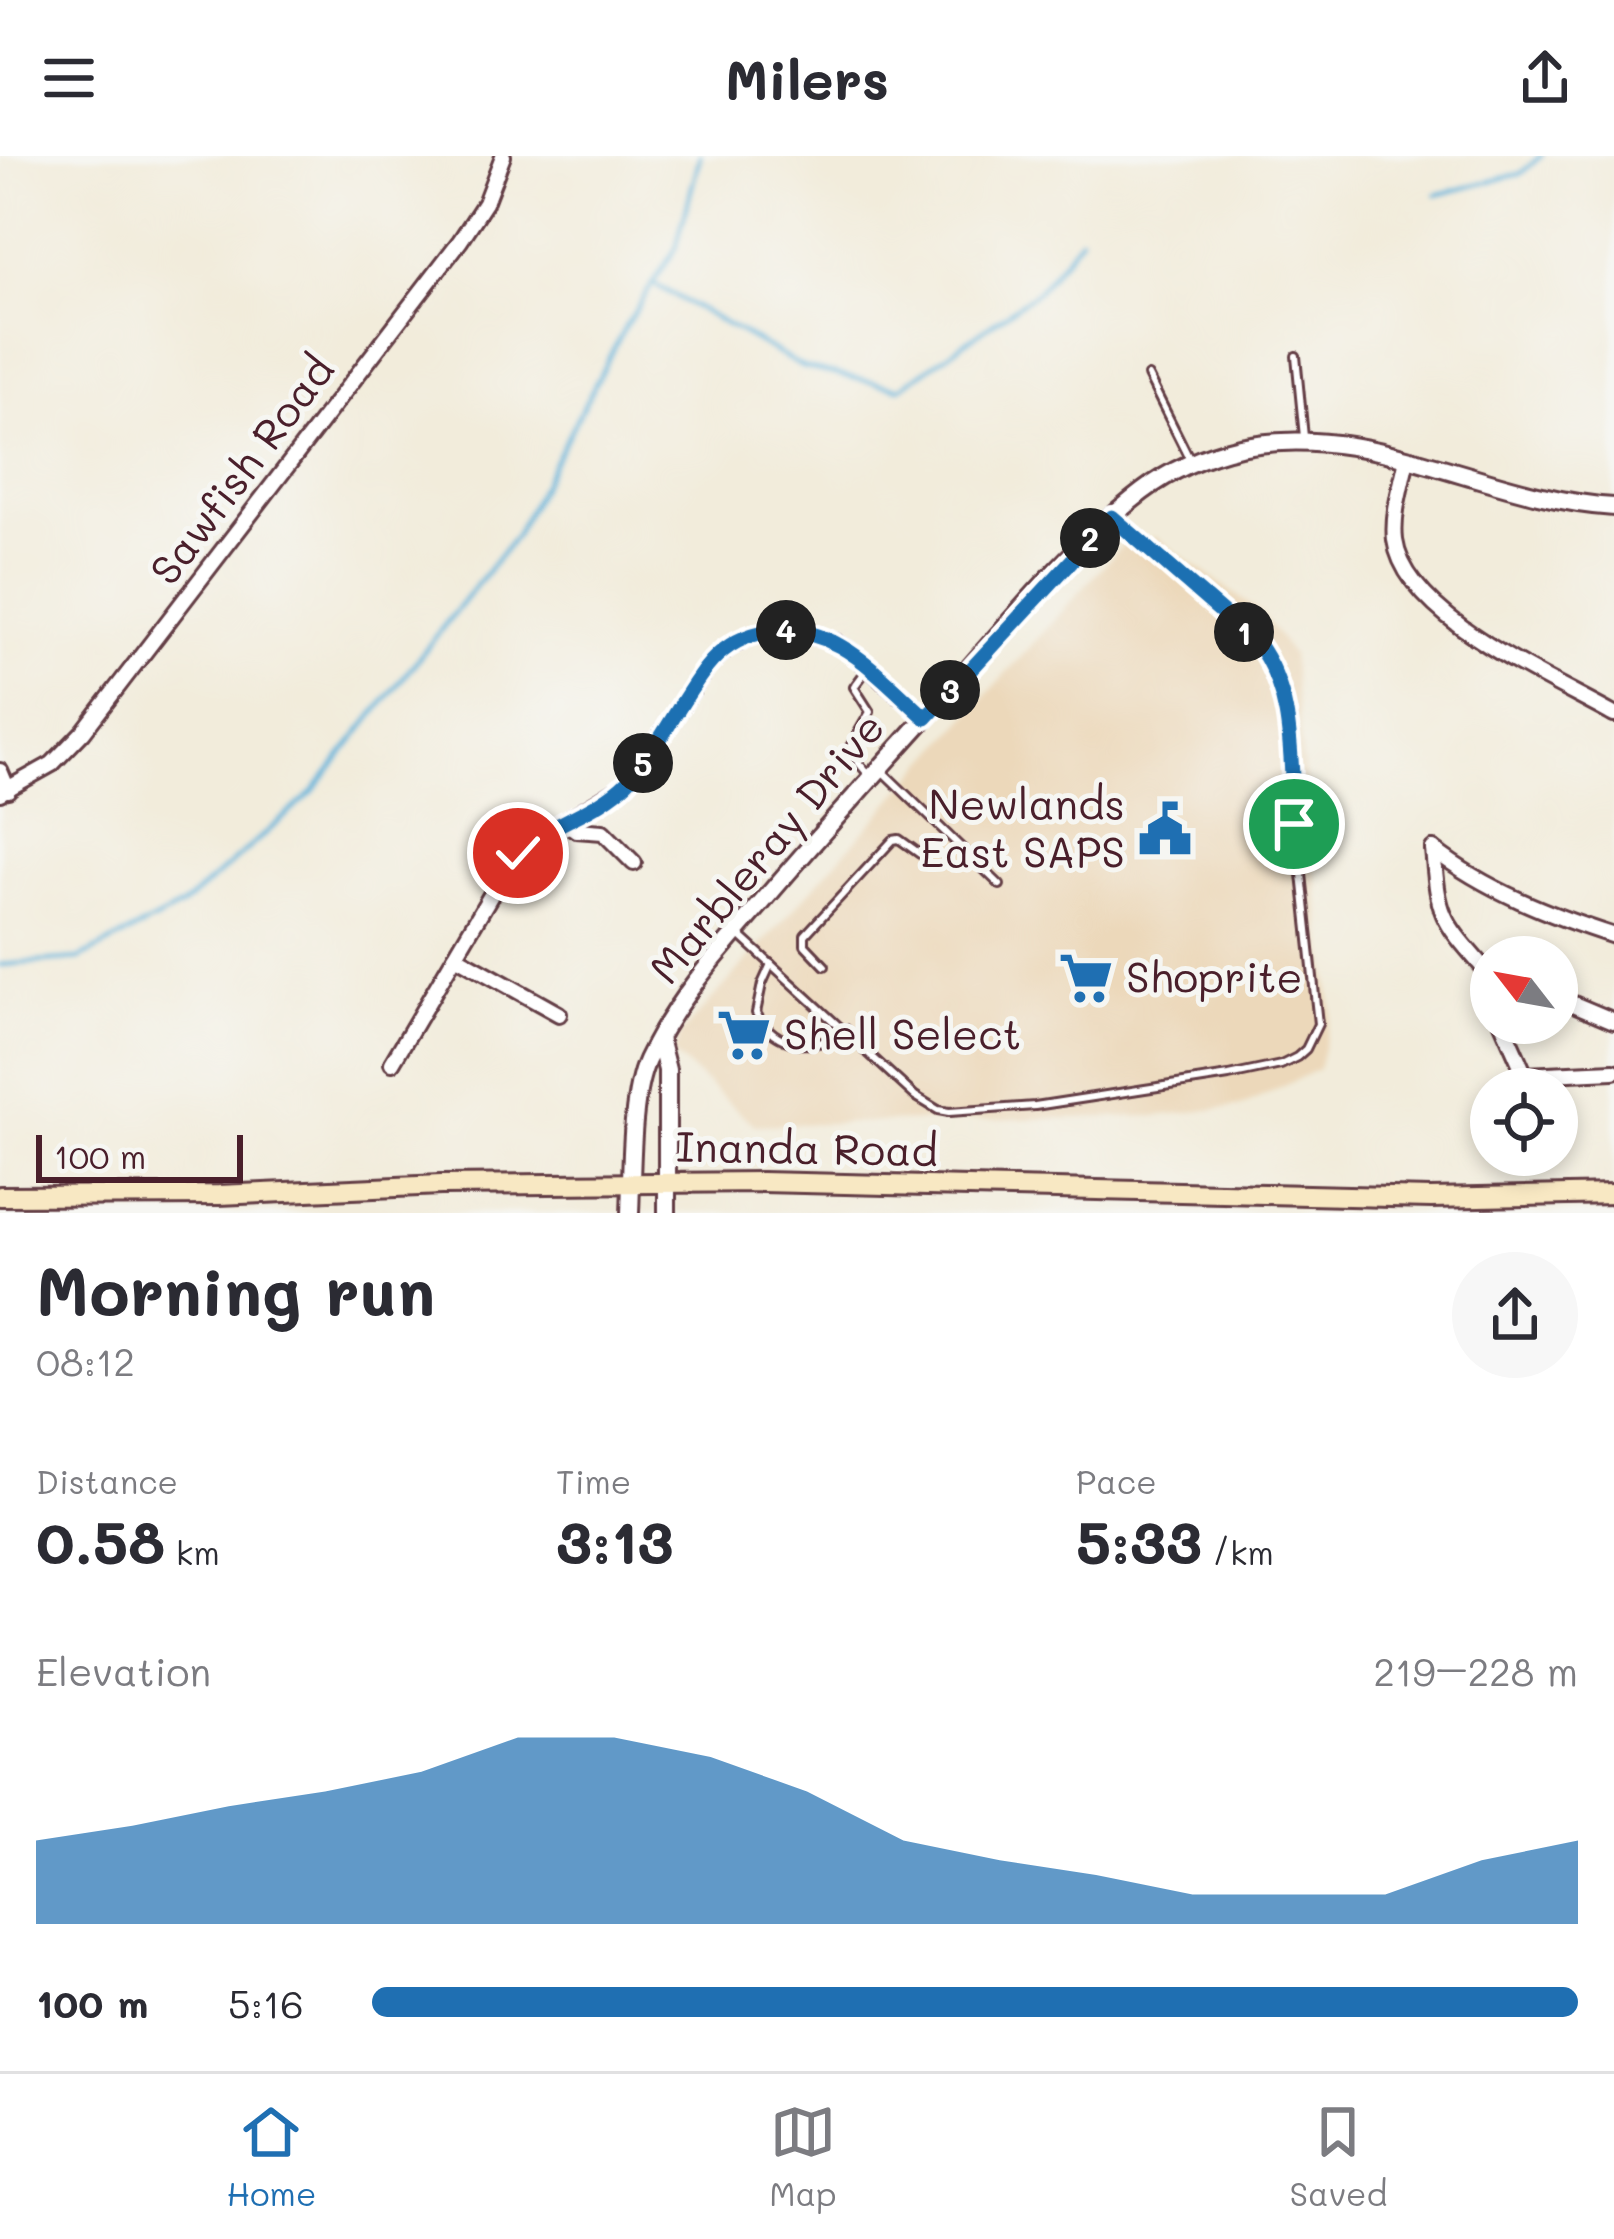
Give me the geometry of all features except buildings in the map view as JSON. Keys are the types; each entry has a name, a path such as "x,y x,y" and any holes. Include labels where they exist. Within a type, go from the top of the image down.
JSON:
{"main road":[{"name":"Inanda Road","path":"0,1196 668,1183 1610,1200"}],"street":[{"name":"Sawfish Road","path":"4,792 52,764 83,733 460,242 491,190 502,156"},
{"name":"Marbleray Drive","path":"630,1213 644,1067 680,1000 875,772 1112,517 1158,481 1234,448 1304,441 1361,446 1545,497 1614,507"},
{"path":"1407,458 1395,537 1401,563 1417,590 1450,621 1614,715"},
{"path":"392,1064 511,860 523,847 628,781 709,664 740,640 779,630 803,631 835,642 926,718"},
{"path":"0,772 4,792"},
{"path":"565,822 576,830 607,834 634,863"},
{"path":"1470,948 1441,913 1433,849 1454,866 1513,896 1576,925 1614,936"},
{"path":"455,956 560,1014"},
{"path":"1578,1007 1614,1022"},
{"name":"Marbleray Drive","path":"659,1037 667,1070 667,1213"},
{"path":"1511,1044 1525,1076 1614,1071"}],"lane":[{"path":"1296,356 1304,441"},
{"path":"1148,376 1191,463"},
{"path":"736,932 938,1111 1035,1106 1281,1066 1297,1057 1318,1024 1282,687 1257,643 1112,517"},
{"path":"869,667 854,687 870,712 848,750 1000,885"},
{"path":"825,966 805,945 805,934 893,840 920,854"},
{"path":"771,964 756,1013 775,1034 802,1045 835,1038 846,1029"}],"shaded area":[{"path":"1156,537 1262,614 1291,655 1332,1011 1318,1069 1243,1106 1157,1116 755,1125 673,1055 680,1035 1123,544"}],"waterway":[{"path":"0,965 79,959 182,906 312,793 515,536 626,325 676,248 700,156"},
{"path":"1436,195 1520,174 1541,156"},
{"path":"652,283 802,367 900,388 1038,291 1081,238"}],"place":[{"name":"Newlands East SAPS","path":"1165,829"},
{"name":"Shoprite","path":"1086,978"},
{"name":"Shell Select","path":"744,1035"}],"route":[{"path":"518,853 623,786 709,664 750,636 791,629 835,642 926,718 1112,517 1257,643 1270,660 1286,701 1294,824"}]}
